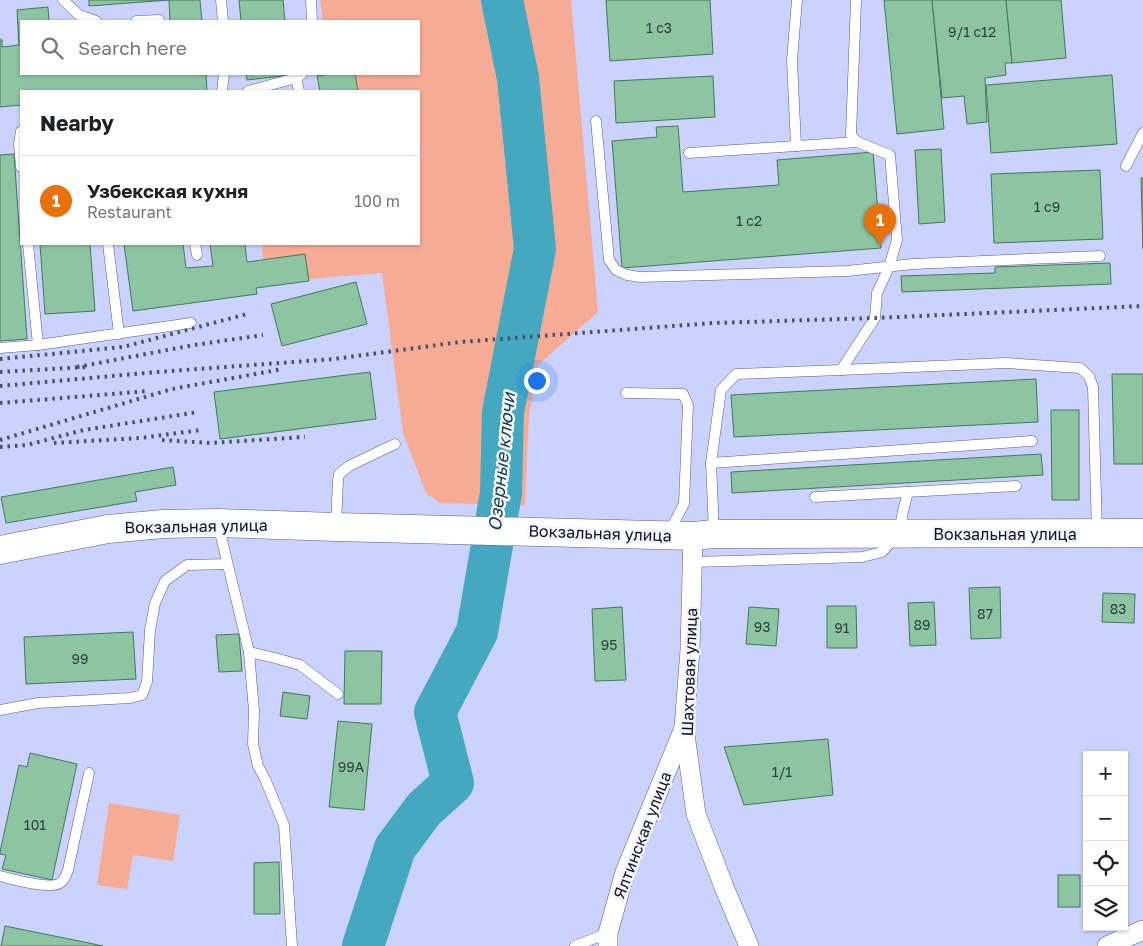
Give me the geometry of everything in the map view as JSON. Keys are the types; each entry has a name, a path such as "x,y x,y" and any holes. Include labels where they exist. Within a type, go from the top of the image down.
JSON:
{"main road":[{"name":"Вокзальная улица","path":"0,550 108,529 163,524 218,523 536,531 692,542 898,534 1143,533"}],"street":[{"name":"Шахтовая улица","path":"692,542 690,650 684,727 696,814 724,887 750,946"},
{"name":"Ялтинская улица","path":"608,939 625,872 684,727"},
{"path":"1107,946 1143,930"}],"lane":[{"path":"63,0 79,15 93,20"},
{"path":"221,0 223,20"},
{"path":"311,0 312,20"},
{"path":"796,146 792,60 797,0"},
{"path":"841,370 875,318 877,293 889,267 897,240 890,155 858,142 851,135 856,0"},
{"path":"222,90 224,75"},
{"path":"251,90 299,76 299,90"},
{"path":"596,121 609,260 616,270 627,275 640,277 847,270 913,264 1100,256"},
{"path":"1126,166 1143,133"},
{"path":"20,138 20,156"},
{"path":"689,153 858,142"},
{"path":"28,245 38,344"},
{"path":"108,245 119,334"},
{"path":"195,245 197,255"},
{"path":"0,348 119,334 191,323"},
{"path":"692,542 711,463 721,390 736,374 1006,363 1080,368 1089,376 1093,387 1097,534"},
{"path":"626,393 683,394 688,405 684,504 692,542"},
{"path":"711,463 1032,441"},
{"path":"336,527 339,474 349,466 395,444"},
{"path":"816,497 1016,486"},
{"path":"898,534 908,492"},
{"path":"218,523 249,652 254,711 253,744 258,766 284,825 292,946"},
{"path":"0,710 38,703 130,698 142,695 147,682 150,630 155,603 165,581 188,565 227,564"},
{"path":"249,652 300,665 338,694"},
{"path":"0,876 34,884 51,885 59,884 65,879 89,773"},
{"path":"575,946 608,939"}],"shaded area":[{"path":"320,0 571,0 598,312 538,365 529,415 525,505 440,503 426,493 403,433 382,273 310,279 265,286 262,245 420,245 420,90 332,90 329,75 420,75 420,20 323,20"},
{"path":"109,803 180,815 173,861 133,855 127,889 97,885"}],"building":[{"path":"89,0 169,0 89,6"},
{"path":"169,0 200,0 202,20 170,20"},
{"path":"239,0 283,0 285,20 241,20"},
{"path":"606,0 710,0 713,54 610,61"},
{"path":"884,0 932,0 944,129 897,134"},
{"path":"932,0 1006,0 1012,63 1005,63 1006,75 985,78 987,122 967,124 964,96 942,98"},
{"path":"1006,0 1061,0 1066,58 1012,63"},
{"path":"48,7 49,20 20,20 20,75 206,75 207,90 20,90 20,105 0,107 0,39 2,40 2,47 19,45 17,10"},
{"path":"246,75 291,75 247,80"},
{"path":"355,75 358,90 320,90 317,76"},
{"path":"1112,75 1117,144 991,153 986,85"},
{"path":"713,76 715,117 616,123 614,81"},
{"path":"678,126 683,192 779,185 777,160 873,152 881,248 622,268 612,141 657,137 656,127"},
{"path":"941,149 945,222 919,224 915,150"},
{"path":"14,154 27,339 0,341 0,155"},
{"path":"1100,170 1103,239 994,243 991,174"},
{"path":"1141,178 1143,178 1143,249"},
{"path":"40,245 90,245 95,311 45,314"},
{"path":"124,245 183,245 186,268 213,266 210,245 245,245 247,262 305,254 309,281 256,288 257,294 133,311"},
{"path":"1110,263 1111,284 902,292 901,276 995,273 995,267"},
{"path":"356,282 367,324 282,346 271,304"},
{"path":"370,372 376,419 220,439 214,392"},
{"path":"1112,374 1143,374 1143,464 1114,464"},
{"path":"1036,379 1038,422 734,437 731,395"},
{"path":"1051,410 1079,410 1079,500 1052,500"},
{"path":"1041,454 1043,475 732,493 731,472"},
{"path":"173,467 176,485 135,492 137,501 6,523 1,497"},
{"path":"1000,587 1001,638 971,639 969,588"},
{"path":"1103,593 1135,594 1134,623 1102,622"},
{"path":"934,602 936,645 910,646 908,603"},
{"path":"827,606 856,606 857,648 827,648"},
{"path":"622,607 626,680 595,681 592,609"},
{"path":"749,607 779,609 776,646 746,644"},
{"path":"133,632 136,679 26,684 24,637"},
{"path":"239,634 242,671 219,672 216,635"},
{"path":"345,651 382,651 381,704 344,704"},
{"path":"283,692 310,696 307,719 280,716"},
{"path":"338,721 372,724 364,810 329,807"},
{"path":"828,739 833,795 744,805 724,747"},
{"path":"30,753 77,764 52,880 2,869 6,855 0,854 0,852 19,765 27,767"},
{"path":"279,862 280,914 254,914 254,863"},
{"path":"1058,875 1080,875 1080,907 1058,907"},
{"path":"5,926 89,943 103,946 1,946"}],"waterway":[{"name":"Озерные ключи","path":"363,946 395,848 424,809 453,783 435,712 477,632 501,493 503,412 535,249 518,78 502,0"}],"railway":[{"path":"0,386 334,359 460,342 713,323 1143,306"},
{"path":"0,359 123,347 247,314"},
{"path":"77,367 194,345 263,335"},
{"path":"0,372 85,367"},
{"path":"0,440 172,389 283,369"},
{"path":"0,403 149,391"},
{"path":"0,447 27,445 84,430 198,412"},
{"path":"54,443 140,438 201,430"},
{"path":"162,440 210,443 305,437"}],"place":[{"name":"Узбекская кухня","path":"880,245"}]}
